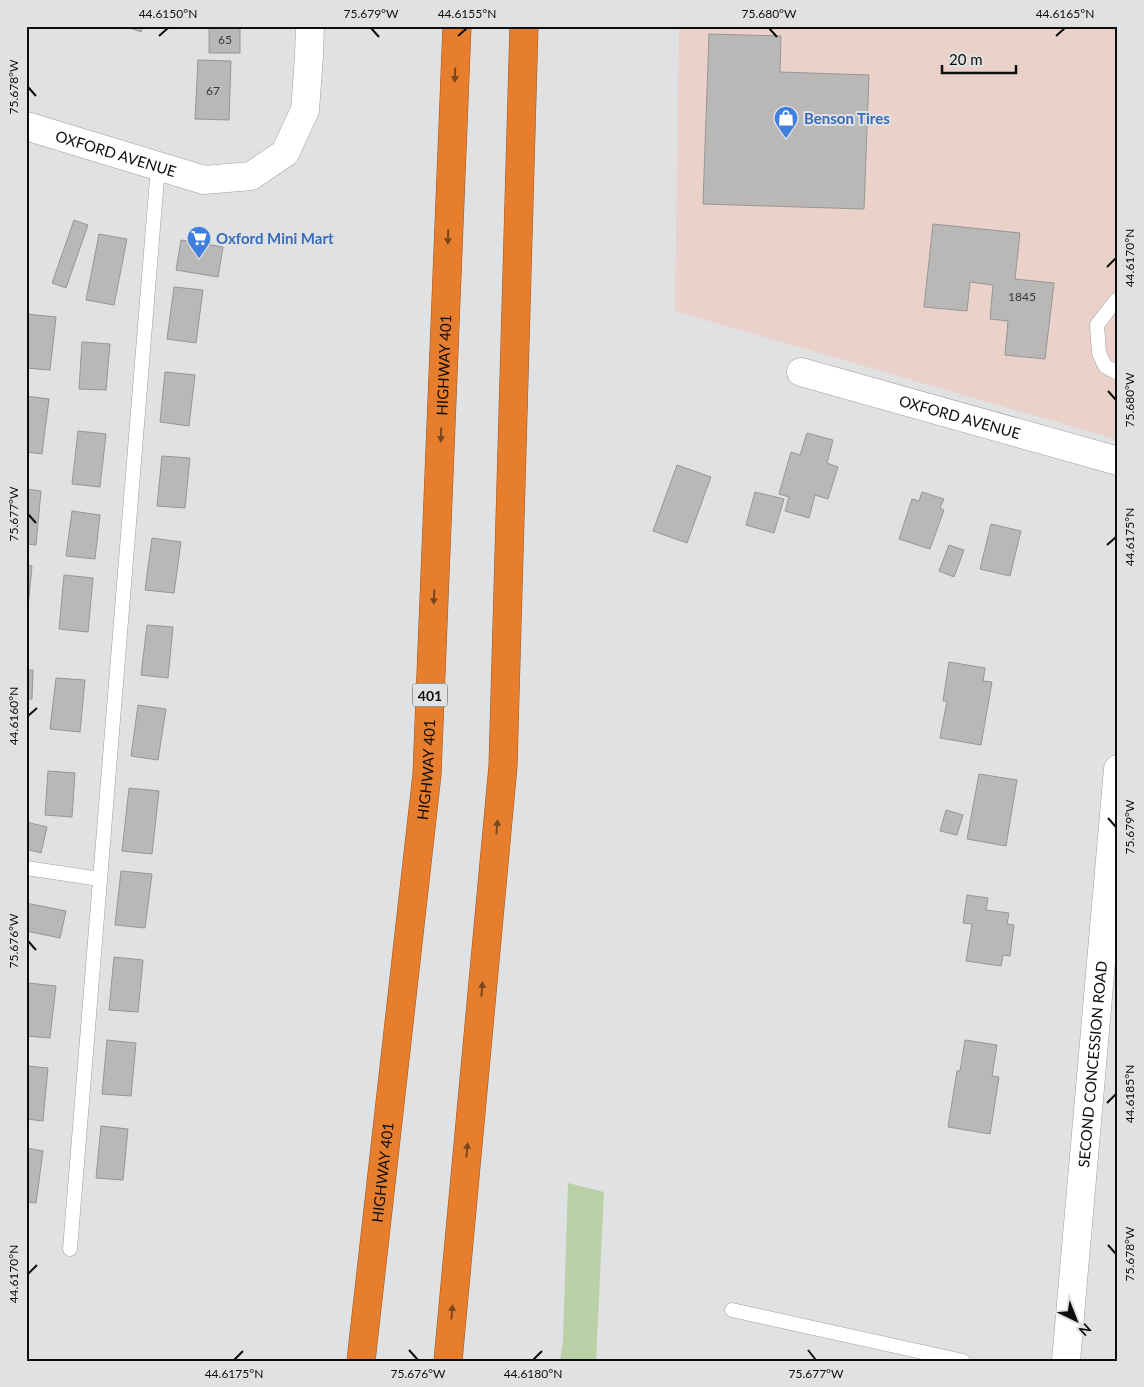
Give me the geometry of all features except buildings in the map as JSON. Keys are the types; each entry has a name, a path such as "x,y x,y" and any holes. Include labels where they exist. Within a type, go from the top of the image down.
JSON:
{"highway":[{"name":"HIGHWAY 401","path":"361,1361 427,774 457,26"},
{"path":"448,1361 502,766 524,26"}],"street":[{"name":"OXFORD AVENUE","path":"26,126 204,180 251,176 285,154 305,110 310,26"},
{"name":"OXFORD AVENUE","path":"801,372 1118,460"},
{"name":"SECOND CONCESSION ROAD","path":"1066,1361 1118,769"}],"lane":[{"path":"70,1249 158,166"},
{"path":"1118,300 1096,325 1099,353 1105,366 1118,374"},
{"path":"26,868 100,880"},
{"path":"732,1310 963,1361"}],"shaded area":[{"path":"679,26 1118,26 1118,440 675,311"}],"green space":[{"path":"568,1183 604,1192 596,1361 560,1361 563,1341"}],"place":[{"name":"Benson Tires","path":"786,139"},
{"name":"Oxford Mini Mart","path":"199,259"}]}
